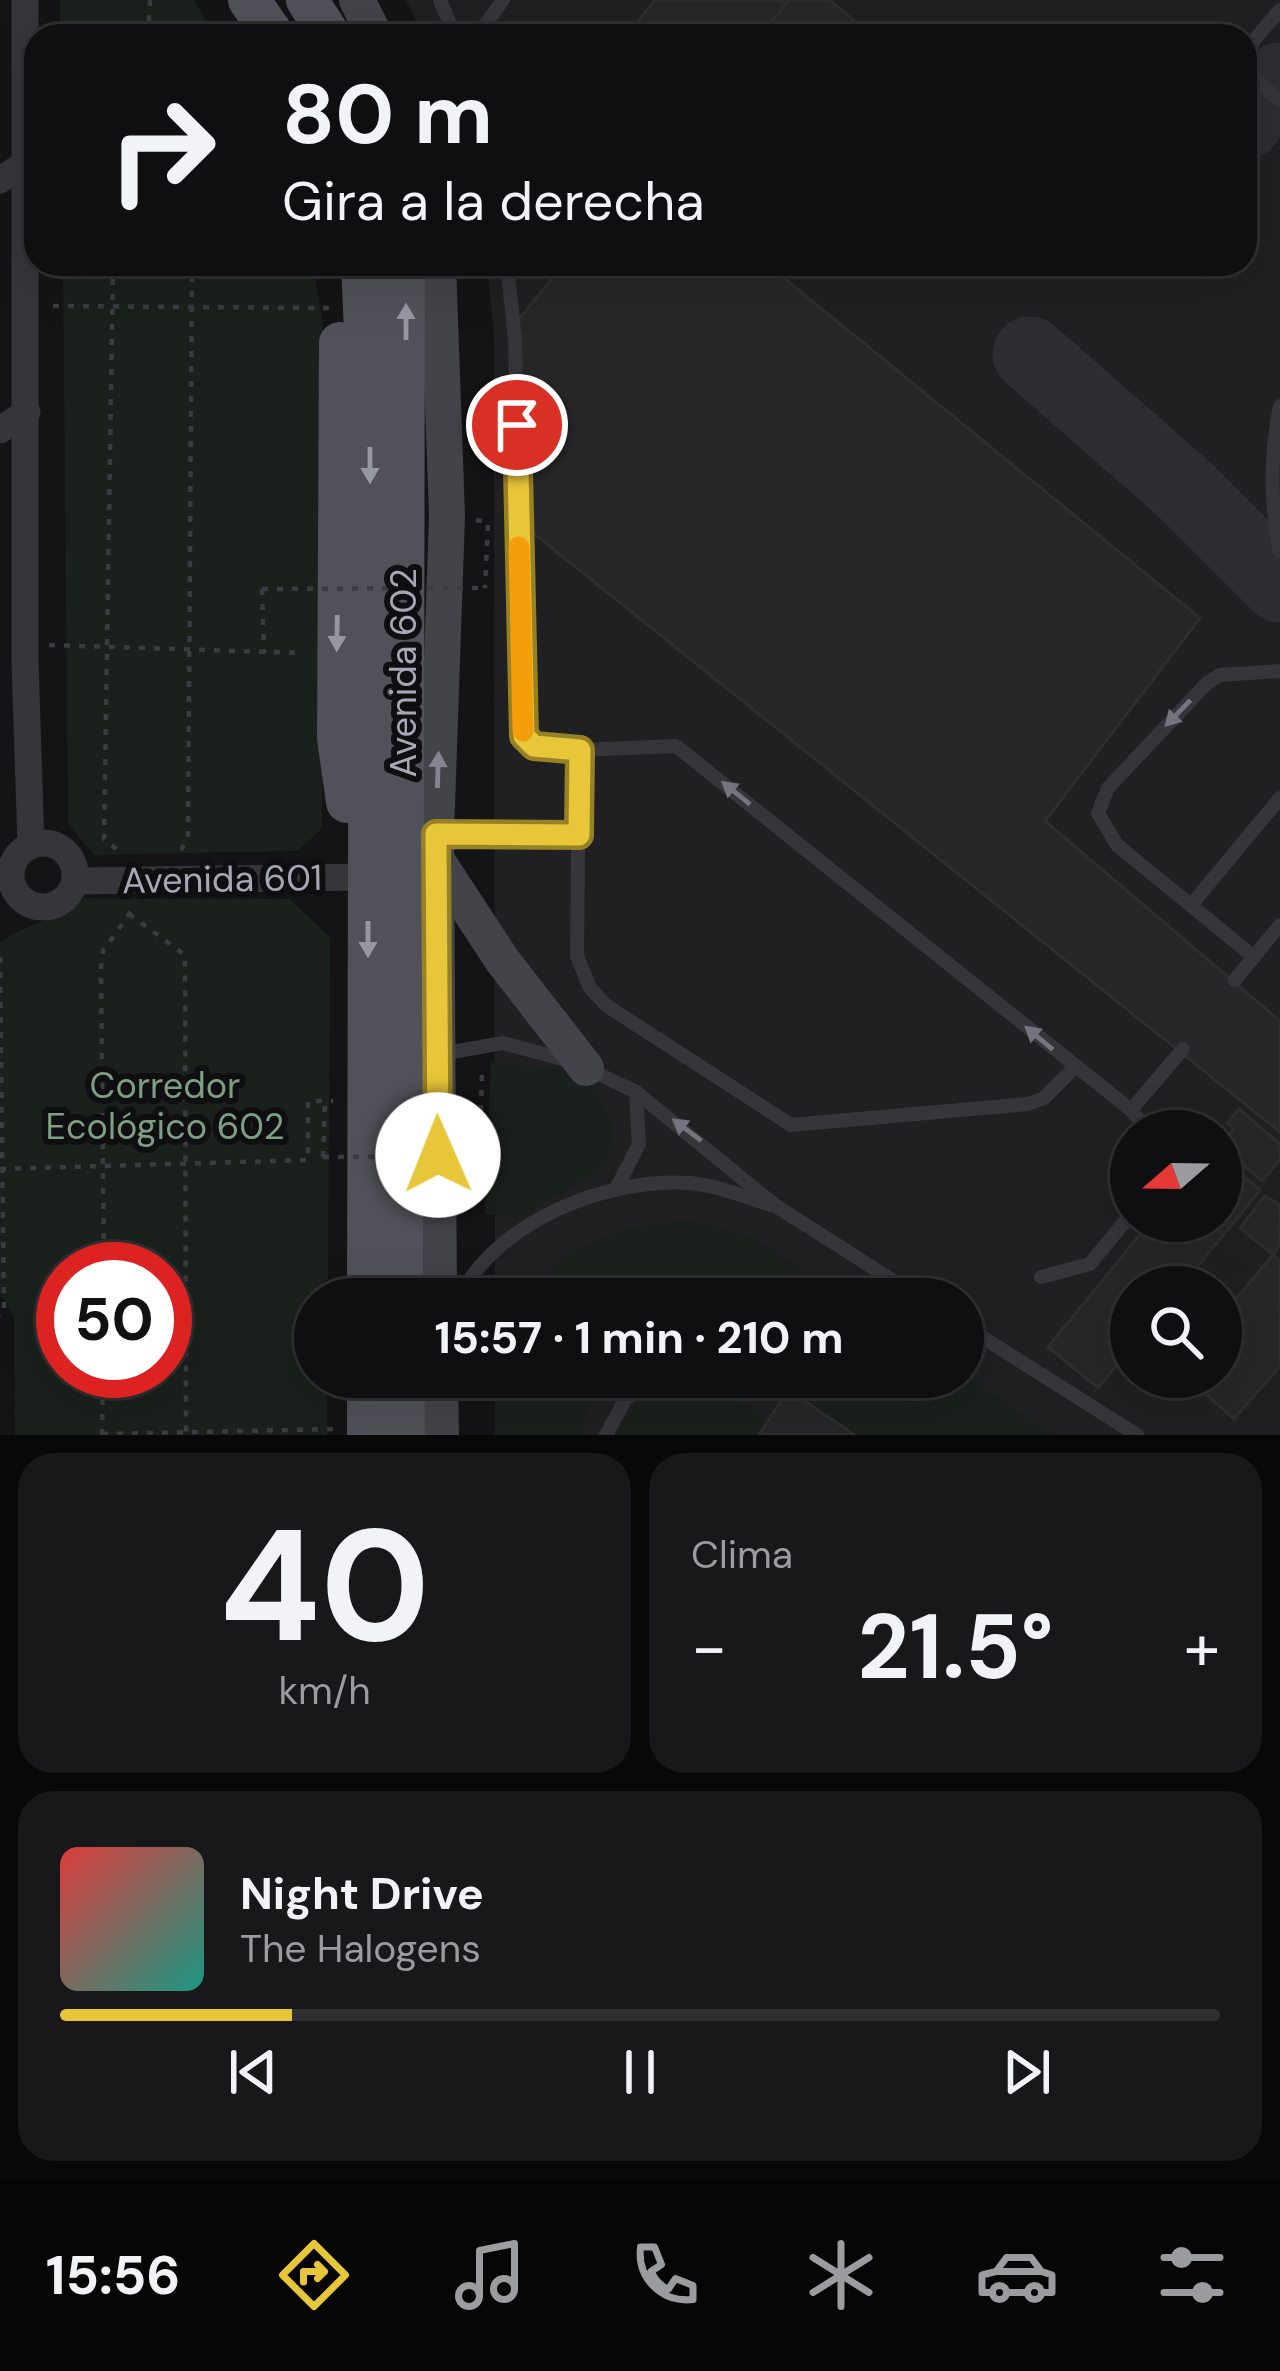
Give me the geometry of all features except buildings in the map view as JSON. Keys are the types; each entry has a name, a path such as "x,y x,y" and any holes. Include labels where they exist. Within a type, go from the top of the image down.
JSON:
{"main road":[{"name":"Avenida 602","path":"345,276 341,308 338,738 348,809 368,877 402,1068 371,1278"},
{"name":"Avenida 602","path":"363,276 370,441 368,877"},
{"name":"Avenida 602","path":"402,1278 404,276"},
{"path":"436,1278 402,1068 437,848 447,516 438,276"},
{"path":"437,848 502,960 586,1068"},
{"path":"372,1398 380,1433"},
{"path":"380,1433 394,1398"},
{"path":"440,1398 441,1435"}],"street":[{"path":"27,276 25,653 31,846 12,870 11,908 54,905 75,881 73,864 63,850 47,844 31,846"},
{"path":"0,430 27,412"},
{"path":"0,678 25,653"},
{"name":"Avenida 601","path":"75,881 368,877"}],"lane":[{"path":"1257,41 1280,10"},
{"path":"1257,80 1280,100"},
{"path":"508,276 515,340 524,736 534,746 580,750 676,746 861,889 1130,1110"},
{"path":"1280,406 1271,452 1271,495 1280,552"},
{"path":"1254,957 1117,844 1102,828 1100,800 1207,683 1220,675 1280,671"},
{"path":"580,750 577,956 590,988 607,1006 791,1125 1028,1104 1044,1098 1074,1068"},
{"path":"1192,904 1280,798"},
{"path":"437,848 579,835"},
{"path":"1234,980 1280,925"},
{"path":"402,1068 483,1045 526,1047 586,1068 636,1092 776,1206 889,1278"},
{"path":"1132,1110 1183,1049"},
{"path":"616,1189 639,1144 636,1092"},
{"path":"475,1278 521,1232 558,1210 616,1189 696,1183 776,1206"},
{"path":"1041,1276 1090,1264 1110,1240"},
{"path":"984,1338 1137,1435"},
{"path":"606,1435 626,1398"}],"path":[{"path":"105,1242 101,968 104,951 128,914 136,880 136,859 104,839 113,276"},
{"path":"168,856 183,850 188,838 191,276"},
{"path":"27,306 341,308"},
{"path":"264,653 262,590 485,588 488,522"},
{"path":"25,653 108,648 337,653"},
{"path":"128,914 185,955 185,1434"},
{"path":"0,957 0,1315"},
{"path":"1,1168 308,1160 308,1101 325,1101 323,1157 480,1156 483,1045"},
{"path":"103,1398 102,1435 380,1433"}],"shaded area":[{"path":"406,0 1280,0 1280,1435 495,1435 495,1398 984,1398 984,1278 495,1278 494,335 488,276 1257,276 1257,24 417,24"}],"green space":[{"path":"60,0 194,0 209,24 60,24"},
{"path":"63,276 314,276 323,322 322,828 298,851 94,855 68,824"},
{"name":"Corredor Ecológico 602","path":"83,898 290,899 330,938 328,1278 294,1278 294,1398 327,1398 327,1435 15,1435 14,1317 0,1294 0,942"},
{"path":"491,1062 567,1070 594,1083 613,1129 606,1167 517,1219 485,1214"},
{"path":"691,1220 749,1236 814,1278 544,1278 579,1250 640,1227"},
{"path":"984,1389 1055,1435 855,1435 798,1398 984,1398"},
{"path":"496,1398 594,1398 587,1407 583,1435 497,1435"},
{"path":"644,1398 733,1398 769,1419 759,1435 617,1435"}],"taxiway":[{"path":"1257,108 1280,80"},
{"path":"1030,354 1185,490 1280,585"}],"slow traffic":[{"path":"519,547 523,731"}],"route":[{"path":"438,1155 436,834 579,835 580,750 534,746 524,736 517,425"}]}
